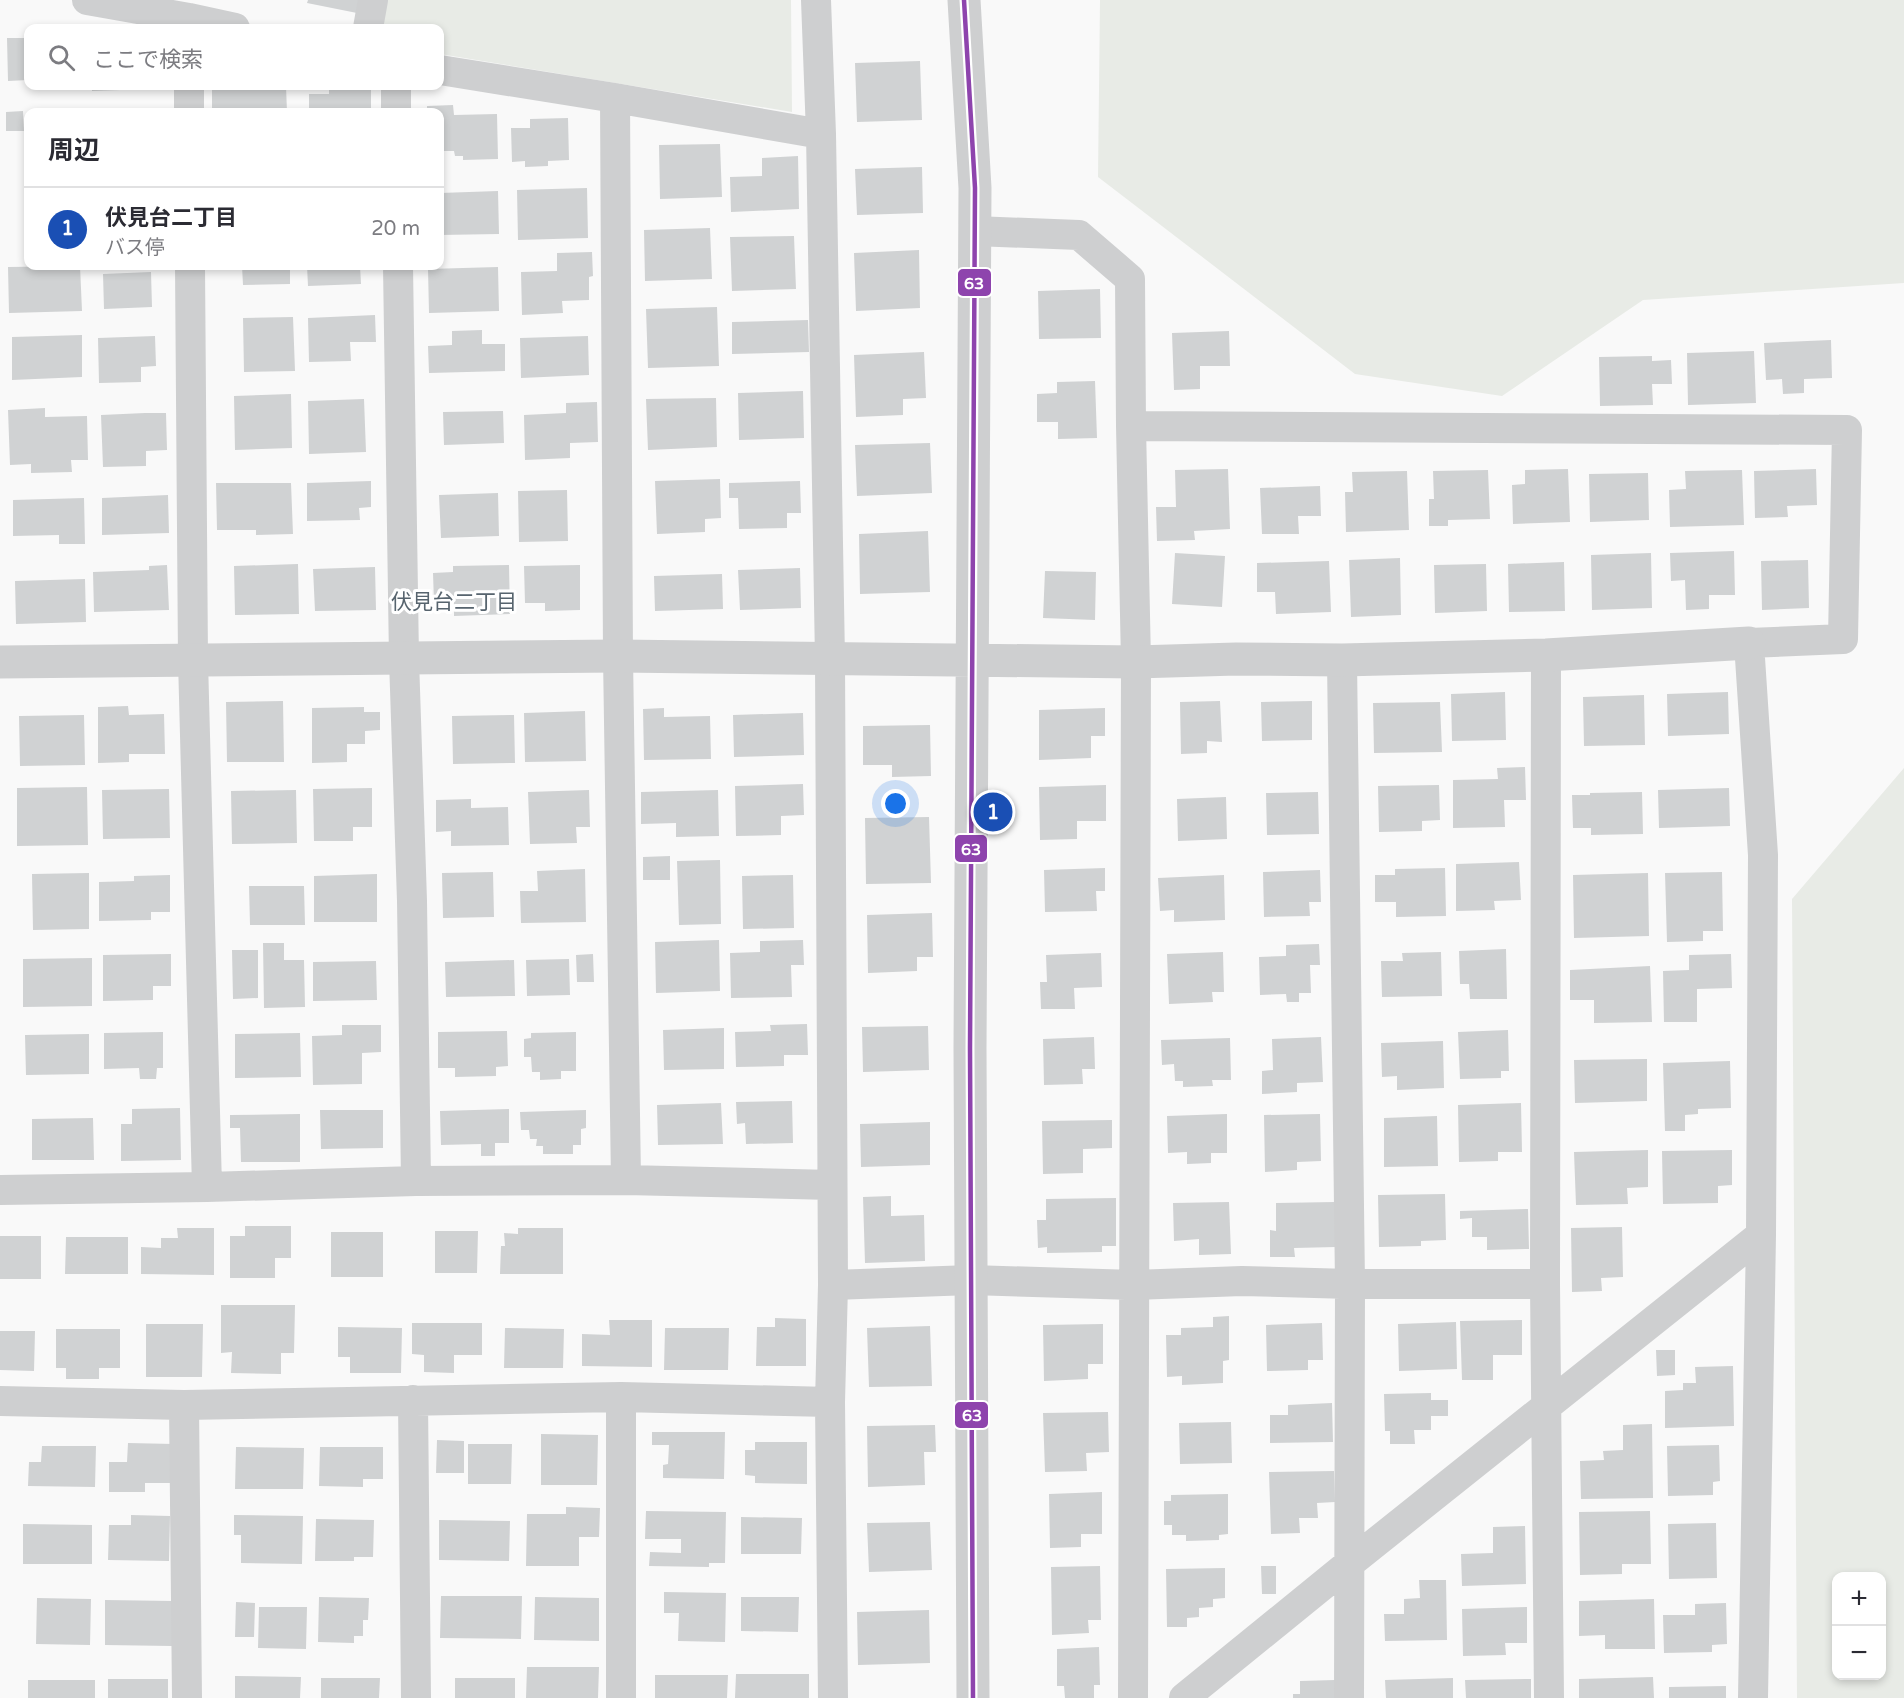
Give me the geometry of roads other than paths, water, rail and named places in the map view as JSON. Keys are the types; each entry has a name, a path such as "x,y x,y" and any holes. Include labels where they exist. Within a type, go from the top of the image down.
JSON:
{"street":[{"path":"87,0 189,23"},
{"path":"369,24 373,0"},
{"path":"816,0 821,134 830,660 833,1285 830,1402 833,1698"},
{"path":"964,0 975,189 971,1280 973,1698"},
{"path":"444,71 821,134"},
{"path":"189,90 189,108"},
{"path":"396,90 396,108"},
{"path":"615,98 618,656 626,1180"},
{"path":"974,231 1079,235 1130,279 1136,662 1133,1698"},
{"path":"190,270 193,660 207,1187"},
{"path":"398,270 416,1181"},
{"path":"0,662 618,656 1136,662 1236,659 1342,660 1546,655 1843,639 1847,430 1131,426"},
{"path":"1749,644 1762,855 1761,1235 1753,1698"},
{"path":"1546,655 1545,1284 1550,1698"},
{"path":"1342,660 1350,1284 1349,1698"},
{"path":"0,1190 416,1181 626,1180 832,1185"},
{"path":"1184,1698 1761,1235"},
{"path":"833,1285 971,1280 1134,1285 1242,1281 1350,1284 1545,1284"},
{"path":"0,1401 184,1405 621,1397 830,1402"},
{"path":"621,1397 621,1698"},
{"path":"413,1400 416,1698"},
{"path":"184,1405 187,1698"}],"place":[{"name":"伏見台二丁目","path":"993,812"}],"district":[{"name":"伏見台二丁目","path":"454,602"}]}
